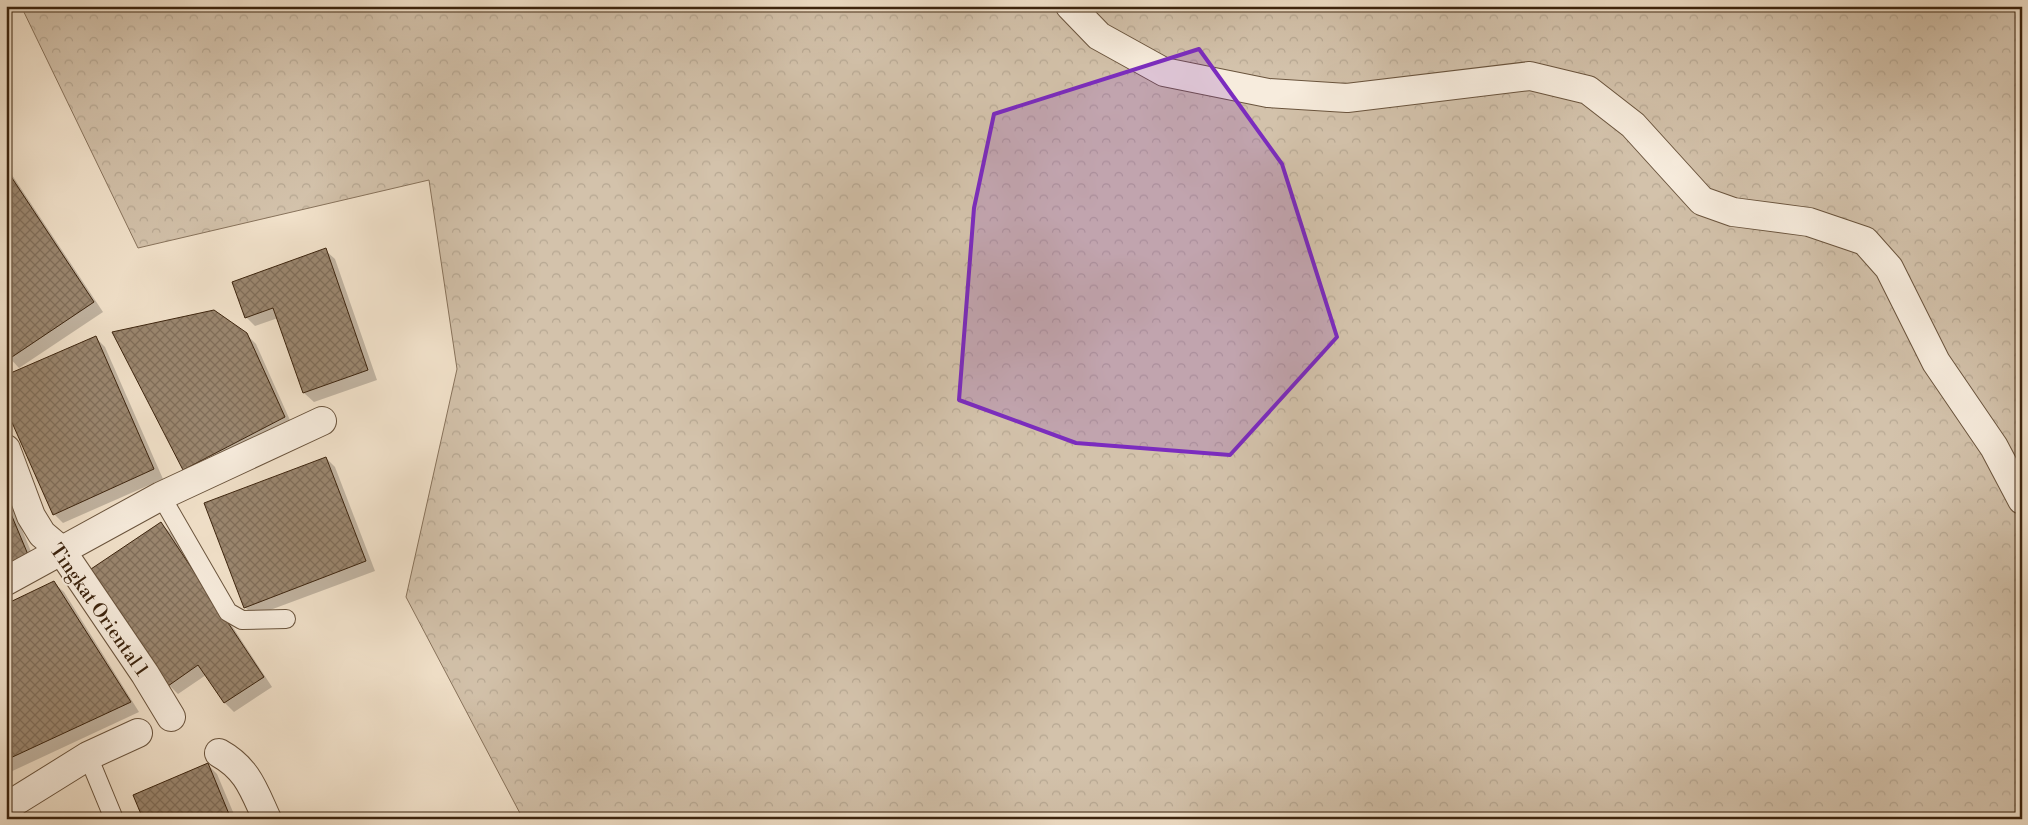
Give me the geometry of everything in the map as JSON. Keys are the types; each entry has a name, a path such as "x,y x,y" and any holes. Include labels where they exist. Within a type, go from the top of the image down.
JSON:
{"street":[{"path":"1070,6 1099,36 1164,72 1268,93 1347,98 1530,76 1588,90 1632,125 1702,201 1733,212 1809,222 1865,241 1889,268 1936,362 1994,447 2022,500"},
{"path":"6,581 161,496 322,421"},
{"name":"Tingkat Oriental 1","path":"6,449 31,516 42,534 61,550 145,674 171,717"},
{"path":"6,807 88,756 138,733"},
{"path":"219,752 235,762 245,773 267,819"}],"lane":[{"path":"161,496 228,612 242,620 286,619"},
{"path":"88,756 114,819"}],"highlighted area":[{"path":"1199,49 1282,164 1337,337 1230,455 1076,443 959,400 974,208 994,114"}],"green space":[{"path":"21,6 2022,6 2022,819 523,819 406,597 457,369 429,180 138,248"}],"building":[{"path":"6,169 94,302 9,359 6,356"},
{"path":"326,248 368,370 303,393 273,308 245,318 232,282"},
{"path":"214,310 247,333 285,417 183,470 112,332"},
{"path":"96,336 154,469 53,515 6,409 6,375"},
{"path":"326,457 366,561 244,608 204,503"},
{"path":"6,502 29,557 6,566"},
{"path":"161,522 264,677 224,703 198,665 168,686 91,569"},
{"path":"54,581 131,702 6,760 6,604"},
{"path":"208,763 231,819 143,819 133,795"}]}
